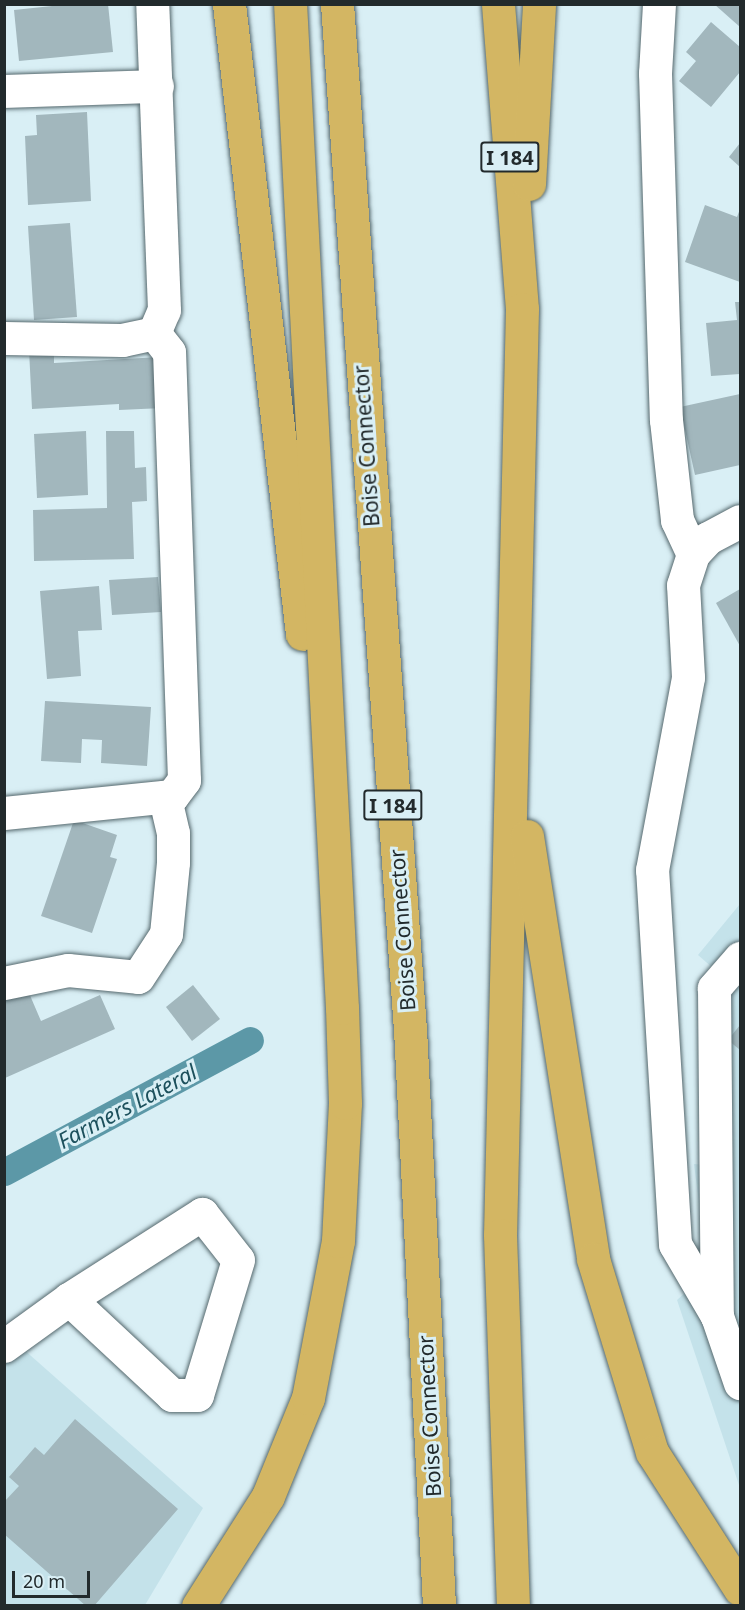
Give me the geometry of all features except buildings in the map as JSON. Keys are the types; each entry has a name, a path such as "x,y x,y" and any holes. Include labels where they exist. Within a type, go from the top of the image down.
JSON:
{"highway":[{"path":"229,4 342,1008"},
{"path":"198,1605 268,1496 308,1398 338,1241 345,1103 342,1008 290,4"},
{"name":"Boise Connector","path":"337,4 410,1029 439,1605"},
{"name":"I 184","path":"498,4 522,309 514,754 500,1234 513,1605"},
{"path":"522,309 539,4"},
{"path":"514,754 592,1259 652,1452 741,1589"}],"street":[{"path":"152,4 164,310 154,333"},
{"path":"659,4 655,73 666,420 677,520 693,554"},
{"path":"4,91 157,86"},
{"path":"4,338 122,340 154,333"},
{"path":"4,813 172,796 183,780 169,352 154,333"},
{"path":"741,521 708,538 693,554 683,585 688,677 652,870 675,1244 717,1316 741,1383"},
{"path":"8,974 68,970 138,977 155,956 166,934 173,862 173,833 165,797"},
{"path":"717,1316 714,988 741,958"},
{"path":"4,1346 69,1299 202,1214 238,1260 196,1395 172,1395 69,1299"}],"shaded area":[{"path":"740,904 740,1488 677,1300 708,1273 694,1164 705,1165 714,969 698,955"},
{"path":"4,1332 203,1508 145,1605 5,1605"}],"waterway":[{"name":"Farmers Lateral","path":"4,1172 250,1040"}]}
